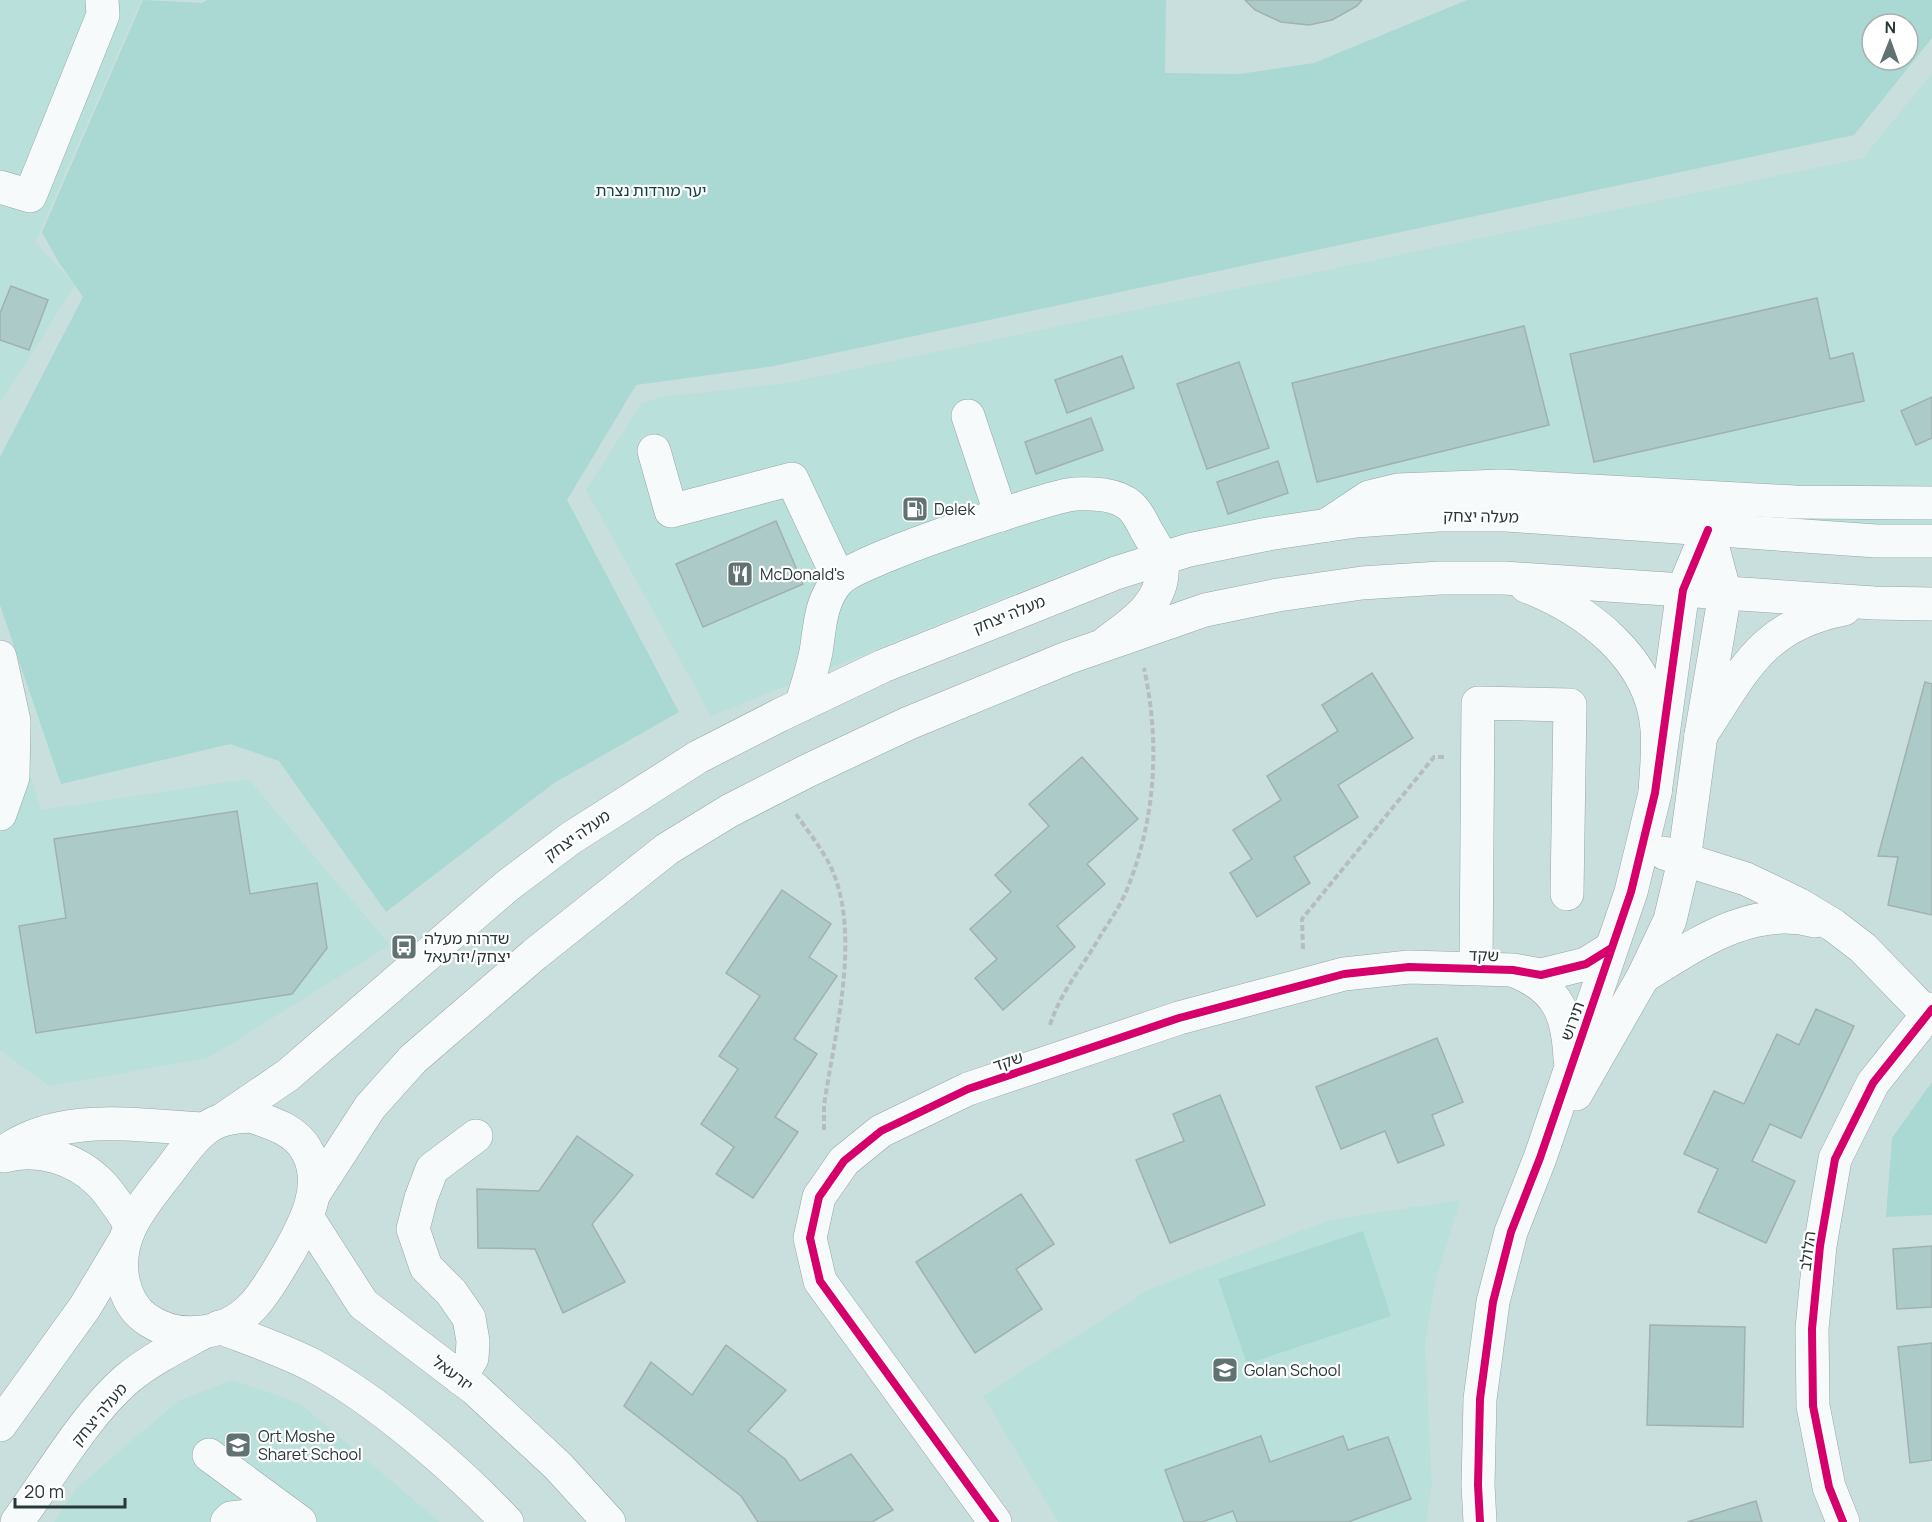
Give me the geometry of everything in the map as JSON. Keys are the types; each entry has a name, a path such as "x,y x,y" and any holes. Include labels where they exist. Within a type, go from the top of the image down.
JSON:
{"street":[{"path":"0,187 30,196 103,15 102,0"},
{"path":"968,416 1001,515"},
{"path":"654,451 671,511 792,479 839,579"},
{"path":"1327,525 1369,497 1398,490 1502,486 1795,502 1932,503"},
{"path":"801,705 809,682 825,602 839,579 881,558 1001,515 1070,495 1102,495 1124,500 1135,508 1161,559 1158,590 1150,606 1139,620 1104,644"},
{"name":"מעלה יצחק","path":"215,1123 288,1075 498,894 571,838 698,757 884,666 1044,600 1161,559 1189,550 1256,536 1327,525 1438,515 1507,515 1876,541 1932,541"},
{"name":"תירוש","path":"1480,1522 1478,1485 1480,1399 1493,1302 1512,1232 1540,1158 1631,892 1655,793 1683,590 1708,530"},
{"name":"תירוש","path":"1540,1158 1643,977 1670,920 1684,861 1701,735 1725,593 1708,530"},
{"path":"215,1123 175,1164 135,1216 120,1263 125,1291 137,1312 160,1329 182,1334 211,1330 251,1308 269,1287 311,1204 370,1107 413,1059 616,887 676,844 729,811 909,723 1104,644 1205,610 1278,595 1362,583 1440,578 1504,578 1874,603 1932,604"},
{"path":"1504,578 1540,592 1578,612 1616,642 1636,668 1649,693 1657,728 1655,793"},
{"path":"1701,735 1743,670 1763,647 1790,626 1823,613 1874,603"},
{"path":"0,657 14,721 13,777 0,814"},
{"path":"1476,968 1478,703 1570,705 1567,894"},
{"path":"1643,845 1684,861 1746,879 1798,904 1863,948 1929,1011"},
{"path":"1643,977 1704,939 1740,924 1769,917 1798,916 1833,926"},
{"name":"שקד","path":"995,1522 820,1281 810,1238 819,1197 844,1161 881,1131 968,1089 1179,1018 1344,974 1409,966 1513,970 1541,975 1561,972 1586,964 1610,950"},
{"name":"שקד","path":"1513,970 1535,979 1555,997 1569,1035 1571,1066"},
{"name":"הלולב","path":"1843,1522 1829,1487 1813,1406 1812,1329 1822,1235 1835,1159 1874,1083 1929,1011"},
{"path":"0,1157 27,1138 54,1128 82,1125 215,1123 251,1116 273,1123 294,1134 307,1151 314,1169 311,1204"},
{"path":"460,1378 472,1358 473,1341 469,1318 451,1293 426,1267 413,1230 421,1197 432,1169 476,1136"},
{"path":"0,1157 29,1151 55,1155 99,1182 128,1233"},
{"name":"יזרעאל","path":"311,1204 363,1304 460,1378 558,1466 609,1522"},
{"path":"0,1425 85,1307 128,1233"},
{"path":"211,1330 312,1365 363,1399 426,1446 507,1522"},
{"name":"מעלה יצחק","path":"17,1522 91,1419 126,1380 159,1356 211,1330"},
{"path":"209,1455 292,1517"},
{"path":"227,1522 231,1518 292,1517"}],"path":[{"path":"1050,1061 1049,1029 1054,1013 1069,982 1097,943 1127,888 1145,834 1153,786 1154,744 1151,699 1136,632"},
{"path":"1303,985 1302,919 1434,758 1477,757"},
{"path":"777,786 832,869 842,896 846,938 824,1106 823,1130 839,1168"}],"shaded area":[{"path":"0,0 141,0 35,242 75,285 0,403"},
{"path":"1932,73 1932,532 1206,531 1071,571 711,716 586,490 642,403 661,397 787,383 1863,158"},
{"path":"0,673 41,810 248,779 390,945 208,1058 49,1086 0,1050"},
{"name":"Golan School","path":"1460,1200 1435,1283 1425,1344 1432,1486 1426,1522 1058,1522 983,1396 1150,1289 1330,1220"},
{"name":"Ort Moshe Sharet School","path":"232,1380 299,1403 440,1522 54,1522 78,1487 178,1401"}],"green space":[{"name":"יער מורדות נצרת","path":"143,0 202,3 207,0 1166,0 1165,73 1239,74 1314,63 1467,0 1932,0 1932,38 1920,53 1920,12 1860,12 1860,72 1905,72 1854,135 774,366 636,385 567,500 679,712 554,783 386,912 279,761 230,744 61,784 0,605 0,457 83,297 58,261 42,232"},
{"path":"1932,1082 1932,1215 1886,1217 1892,1138"},
{"path":"1363,1231 1391,1316 1247,1364 1218,1279"}],"building":[{"path":"1245,0 1362,0 1357,6 1332,20 1309,25 1281,22 1255,10"},
{"path":"11,286 48,300 29,350 0,340 0,313"},
{"path":"1817,298 1830,359 1853,353 1864,401 1594,462 1570,354"},
{"path":"1524,326 1549,425 1317,482 1292,383"},
{"path":"1122,356 1134,388 1067,413 1055,380"},
{"path":"1239,362 1269,448 1207,469 1177,384"},
{"path":"1932,397 1932,438 1916,445 1901,411"},
{"path":"1091,418 1103,450 1036,474 1025,442"},
{"path":"1278,461 1288,493 1228,514 1217,482"},
{"name":"McDonald's","path":"776,521 803,584 703,627 676,564"},
{"path":"1372,673 1413,738 1338,785 1358,817 1294,857 1310,883 1257,917 1230,873 1252,859 1233,830 1281,800 1267,776 1338,731 1322,705"},
{"path":"1925,682 1932,684 1932,915 1888,905 1898,857 1878,856"},
{"path":"1082,757 1138,819 1087,864 1105,884 1057,926 1075,947 1003,1010 975,978 997,959 970,929 1011,892 995,875 1049,826 1029,804"},
{"path":"237,811 250,894 317,883 327,948 292,994 36,1033 19,926 66,918 54,839"},
{"path":"782,890 831,924 809,957 837,976 794,1039 817,1054 775,1117 798,1132 753,1198 716,1174 734,1147 701,1124 738,1069 719,1056 760,996 726,973"},
{"path":"1816,1009 1854,1026 1801,1138 1770,1124 1752,1161 1795,1181 1766,1243 1698,1212 1718,1169 1684,1154 1714,1091 1744,1104 1777,1034 1799,1045"},
{"path":"1437,1038 1463,1102 1432,1115 1444,1145 1398,1163 1385,1131 1341,1149 1316,1087"},
{"path":"1220,1095 1265,1205 1170,1243 1136,1160 1184,1141 1173,1114"},
{"path":"577,1136 633,1175 592,1224 625,1282 563,1313 535,1249 478,1248 477,1189 539,1191"},
{"path":"1021,1194 1054,1244 1016,1269 1042,1309 975,1353 916,1262"},
{"path":"1932,1246 1932,1307 1897,1309 1893,1249"},
{"path":"1650,1325 1745,1327 1743,1427 1647,1425"},
{"path":"1932,1343 1932,1460 1910,1463 1898,1347"},
{"path":"726,1345 786,1390 748,1431 785,1459 800,1481 851,1454 893,1510 872,1522 758,1522 741,1496 624,1406 651,1362 692,1395"},
{"path":"1261,1436 1270,1462 1343,1436 1348,1450 1388,1437 1411,1499 1348,1522 1237,1522 1233,1511 1202,1522 1184,1522 1165,1470"},
{"path":"1756,1501 1762,1522 1687,1522"}],"cycle path":[{"path":"1480,1522 1478,1485 1480,1399 1493,1302 1511,1232 1540,1158 1631,892 1655,793 1683,590 1708,530"},
{"path":"995,1522 820,1281 810,1238 819,1197 844,1161 881,1131 968,1089 1179,1018 1344,974 1409,967 1513,970 1541,975 1586,964 1610,949"},
{"path":"1843,1522 1829,1487 1813,1406 1812,1329 1820,1246 1835,1159 1873,1083 1932,1009"}],"place":[{"name":"Delek","path":"915,509"},
{"name":"McDonald's","path":"740,574"},
{"name":"שדרות מעלה יצחק/יזרעאל","path":"404,947"},
{"name":"Golan School","path":"1225,1370"},
{"name":"Ort Moshe Sharet School","path":"238,1445"}]}
